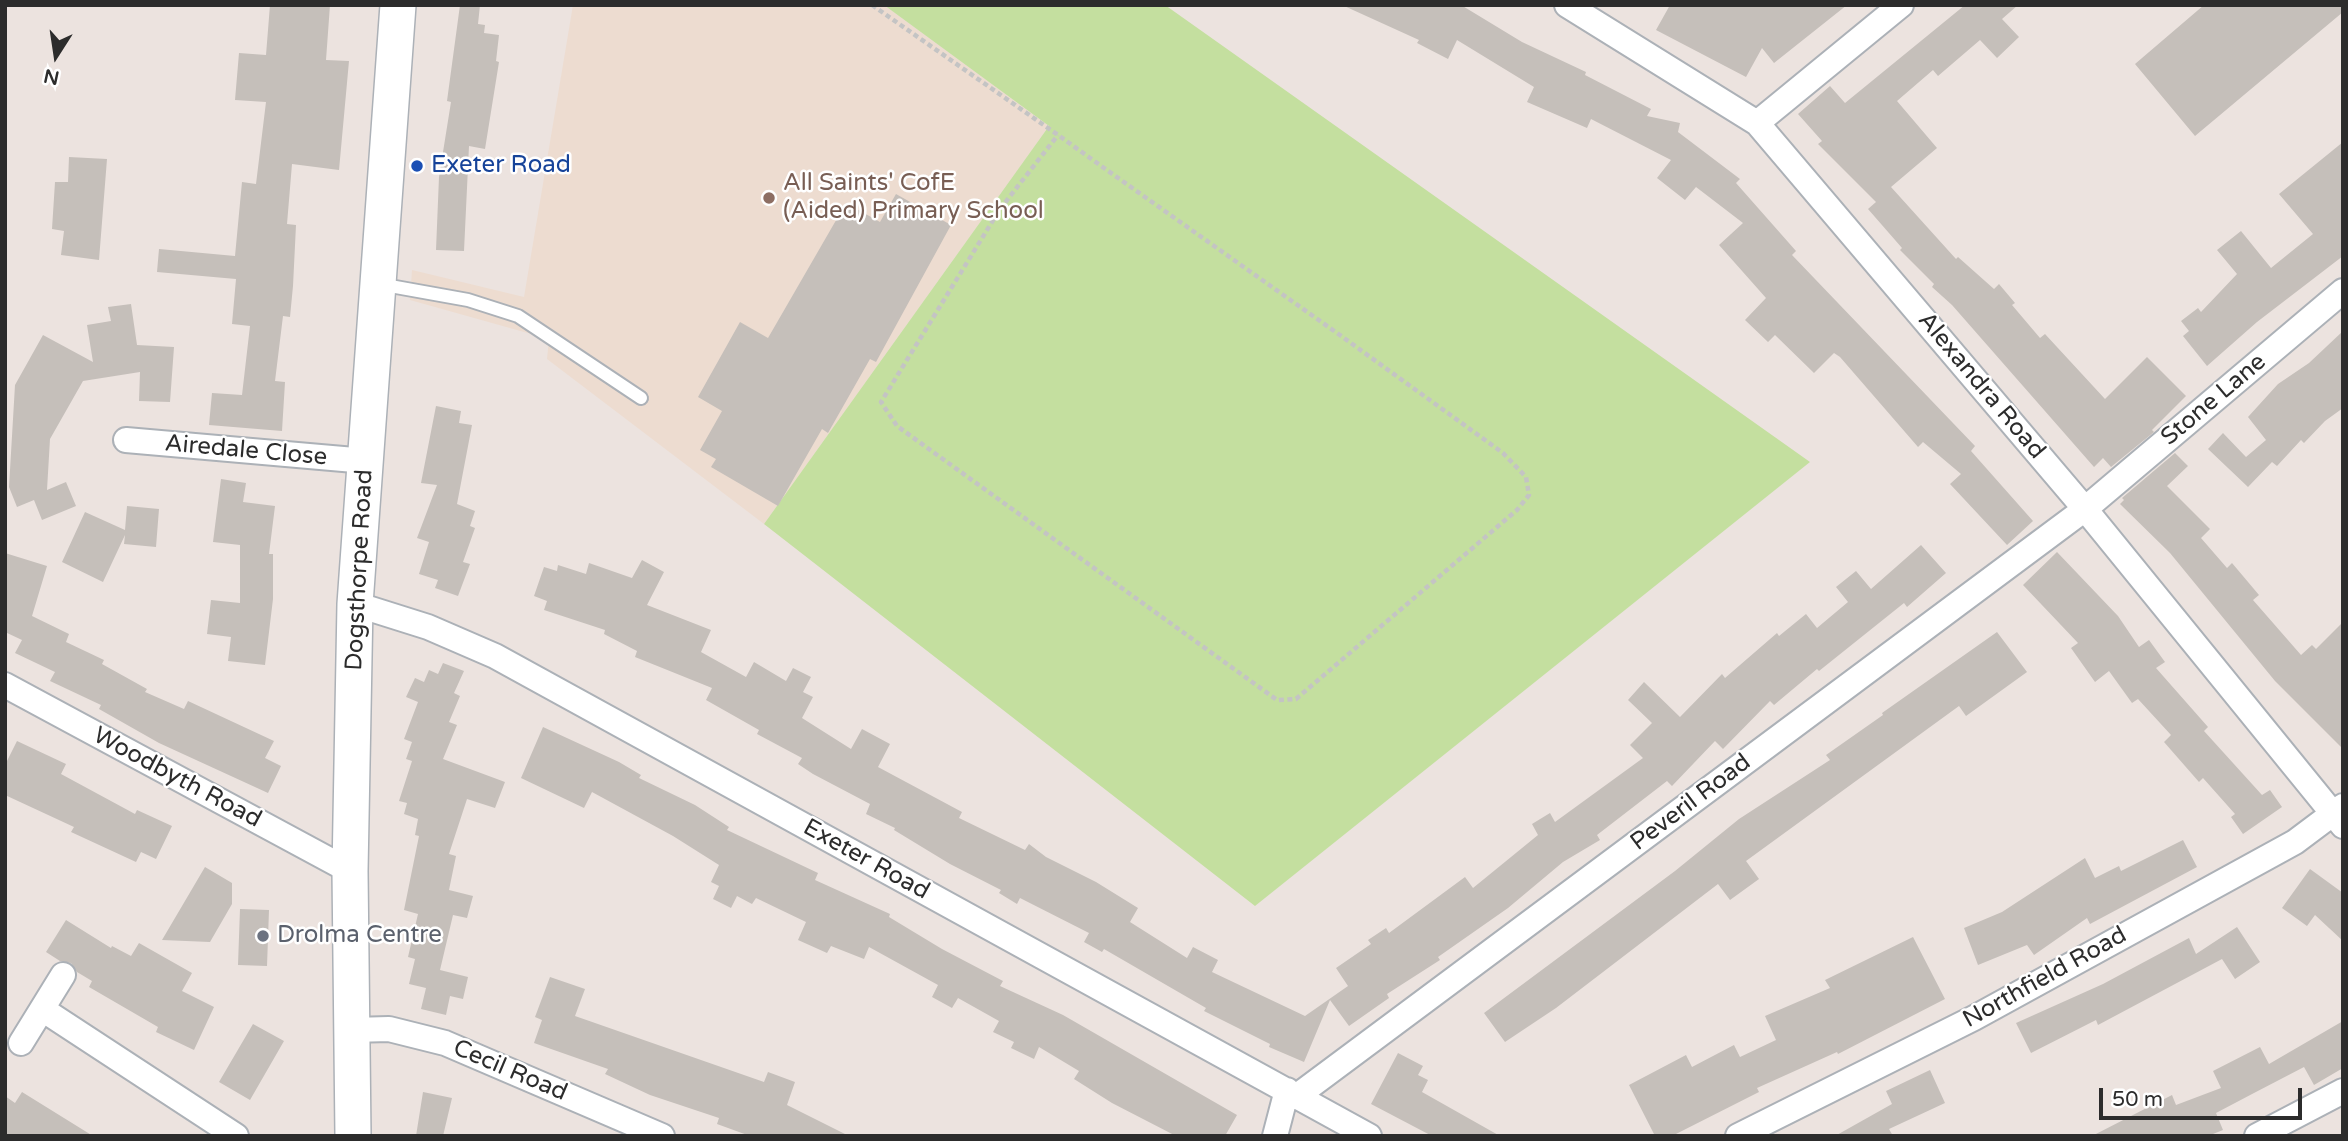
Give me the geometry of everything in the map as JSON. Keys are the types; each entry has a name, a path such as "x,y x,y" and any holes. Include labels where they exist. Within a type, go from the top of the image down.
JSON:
{"street":[{"name":"Dogsthorpe Road","path":"353,1136 349,871 355,604 398,5"},
{"name":"Alexandra Road","path":"1567,5 1628,40 1757,123 2085,509 2339,816"},
{"path":"1757,123 1901,5"},
{"name":"Stone Lane","path":"2085,509 2343,291"},
{"name":"Airedale Close","path":"127,440 366,461"},
{"name":"Peveril Road","path":"1292,1093 2085,509"},
{"name":"Exeter Road","path":"355,604 428,627 495,656 1369,1136"},
{"name":"Woodbyth Road","path":"5,685 349,871"},
{"name":"Northfield Road","path":"1738,1136 1974,1018 2339,816"},
{"path":"21,1043 63,975"},
{"path":"43,1009 236,1136"},
{"name":"Cecil Road","path":"352,1030 389,1029 445,1043 663,1136"},
{"path":"2257,1136 2343,1091"},
{"path":"1275,1136 1292,1093"}],"lane":[{"path":"379,284 468,300 518,316 642,398"}],"path":[{"path":"872,5 1058,135 1503,453 1526,477 1529,495 1517,510 1296,699 1276,700 897,426 881,402 1000,209 1058,135"}],"shaded area":[{"name":"All Saints' CofE (Aided) Primary School","path":"573,5 884,5 1049,126 764,524 547,359 549,339 410,300 412,270 524,297"}],"green space":[{"path":"884,5 1165,5 1810,462 1255,906 764,524 1049,126"}],"building":[{"path":"270,5 330,5 326,60 349,61 339,170 292,164 287,224 296,225 293,286 290,317 283,316 275,381 285,382 282,431 209,425 212,393 242,395 250,326 232,324 236,279 157,272 159,249 235,256 242,182 256,184 266,102 235,100 239,53 266,55"},
{"path":"460,5 480,5 478,24 485,25 484,33 499,35 496,61 499,62 485,149 469,146 464,251 436,250 439,177 451,102 447,101"},
{"path":"1342,5 1461,5 1522,42 1586,72 1585,75 1651,109 1647,116 1680,123 1678,132 1740,179 1736,183 1796,251 1792,255 1975,446 1971,451 2033,521 2007,545 1950,484 1961,474 1923,442 1918,447 1840,357 1834,353 1814,373 1775,335 1768,342 1745,320 1766,298 1719,245 1743,223 1696,187 1685,200 1657,178 1671,160 1591,119 1587,128 1527,102 1534,87 1457,40 1448,59 1417,43 1419,40"},
{"path":"1670,5 1847,5 1774,63 1762,48 1746,77 1656,30"},
{"path":"1965,5 2018,5 2002,19 2019,37 1997,58 1980,40 1938,76 1933,70 1897,101 1937,148 1891,187 1956,259 1958,257 1994,289 1999,284 2015,303 2012,305 2040,338 2045,334 2105,399 2147,357 2186,396 2152,430 2154,432 2111,467 2103,458 2094,467 1952,305 1932,287 1934,284 1900,250 1902,248 1868,209 1876,202 1818,144 1822,141 1798,114 1830,86 1845,103"},
{"path":"2204,5 2343,5 2343,12 2195,136 2135,64"},
{"path":"2343,142 2343,256 2257,322 2207,366 2183,336 2189,331 2181,321 2198,308 2201,312 2237,274 2217,250 2241,231 2271,268 2313,234 2279,194"},
{"path":"69,157 107,159 99,260 61,255 64,231 52,229 55,182 68,182"},
{"path":"896,194 951,225 876,362 870,359 828,433 822,429 778,506 711,467 716,459 700,450 722,411 698,397 740,322 768,338 846,203 880,222"},
{"path":"131,304 137,345 174,347 170,402 139,401 140,372 83,381 50,439 47,490 66,482 76,506 42,520 34,500 17,507 9,487 15,385 43,335 93,362 87,325 111,321 108,307"},
{"path":"2343,331 2343,408 2325,421 2304,443 2301,440 2277,466 2272,462 2248,487 2208,449 2223,433 2246,457 2266,440 2248,417 2278,384 2309,363"},
{"path":"436,406 461,411 459,423 472,425 457,504 475,511 470,526 475,528 463,562 470,564 458,596 435,588 438,580 419,574 429,542 417,538 437,485 421,483"},
{"path":"2175,453 2188,466 2167,486 2210,529 2201,538 2227,568 2232,563 2259,595 2253,600 2301,655 2312,645 2316,649 2343,622 2343,749 2275,681 2170,553 2120,504 2124,500 2122,498"},
{"path":"221,479 246,483 243,502 275,506 269,554 273,554 273,599 265,665 228,661 231,637 207,634 211,600 240,603 240,545 213,542"},
{"path":"127,506 159,509 156,547 124,544 125,535 103,582 62,562 85,512 125,530"},
{"path":"1921,545 1946,573 1907,607 1904,603 1774,705 1770,701 1723,749 1715,741 1672,786 1667,781 1597,835 1600,840 1563,862 1508,908 1438,957 1440,960 1387,994 1389,998 1349,1026 1330,1000 1304,1062 1269,1047 1270,1044 1204,1011 1206,1008 1104,949 1102,952 1084,942 1089,933 1020,898 1017,904 999,893 1001,890 950,864 894,830 895,828 866,814 870,804 813,774 798,764 802,758 757,734 759,730 706,700 712,688 635,657 637,651 604,634 605,630 544,610 547,601 534,596 544,567 557,571 558,565 586,574 589,563 632,578 642,560 664,572 647,605 711,630 701,652 746,677 754,662 786,681 793,668 811,677 803,692 813,697 802,718 851,749 862,729 890,744 878,767 962,812 959,818 1025,850 1029,844 1046,857 1096,882 1138,908 1130,922 1187,958 1193,947 1218,960 1212,972 1305,1016 1348,986 1336,968 1371,944 1368,940 1386,928 1389,933 1465,877 1473,888 1538,835 1532,824 1550,813 1555,822 1643,758 1630,745 1652,723 1628,700 1644,682 1680,717 1722,674 1725,678 1777,633 1779,636 1806,614 1817,628 1848,602 1836,587 1856,571 1871,589"},
{"path":"2057,552 2118,616 2139,647 2149,640 2165,662 2156,668 2208,727 2204,731 2262,795 2270,790 2282,807 2243,834 2231,817 2235,814 2203,778 2199,782 2164,742 2171,735 2138,699 2132,703 2109,671 2095,682 2071,648 2078,643 2023,585"},
{"path":"5,553 47,566 32,616 69,634 66,642 104,660 102,664 147,689 145,692 184,709 188,701 274,741 265,758 281,766 268,793 159,743 99,709 101,705 50,681 55,672 15,653 22,640 5,632"},
{"path":"1997,632 2027,672 1966,716 1959,706 1746,861 1759,879 1730,900 1718,884 1556,1008 1505,1042 1484,1013 1675,871 1739,819 1830,760 1826,755"},
{"path":"443,663 464,671 454,693 460,696 449,722 457,725 443,759 505,782 495,808 467,799 449,854 456,856 449,890 473,896 467,918 453,915 440,970 468,977 463,999 450,996 446,1015 421,1009 426,988 409,984 415,959 408,957 418,914 404,910 419,836 415,835 418,819 404,814 407,803 399,801 412,761 406,759 412,742 404,739 418,702 406,697 415,678 424,682 429,670 438,674"},
{"path":"543,727 619,762 641,775 639,778 695,805 729,827 727,830 818,873 815,880 890,914 889,917 942,949 1003,981 1000,986 1063,1015 1237,1115 1225,1136 1176,1136 1112,1103 1074,1079 1079,1071 1039,1047 1034,1059 1011,1048 1014,1042 993,1032 999,1021 958,998 952,1008 932,997 938,985 869,947 864,959 831,946 827,953 798,940 806,922 756,898 752,904 737,896 731,908 713,899 719,886 711,882 719,865 673,836 592,792 584,808 521,778"},
{"path":"17,741 66,764 61,774 135,814 137,810 172,826 156,859 141,852 136,862 71,832 74,827 5,795 5,765"},
{"path":"2183,840 2197,867 2090,924 2087,918 2034,955 2027,945 1978,965 1964,928 2002,912 2085,858 2095,878 2119,866 2121,871"},
{"path":"205,867 232,883 232,904 210,942 162,940"},
{"path":"2310,869 2343,893 2343,941 2315,915 2307,926 2282,908"},
{"path":"240,909 269,910 267,966 238,965"},
{"path":"66,920 111,948 112,946 131,956 139,943 192,973 182,991 214,1007 194,1050 156,1032 158,1027 89,987 92,981 77,972 71,963 60,961 46,952"},
{"path":"2237,927 2260,962 2235,979 2222,959 2098,1025 2096,1020 2031,1053 2016,1023 2103,984 2189,938 2196,954"},
{"path":"1913,937 1945,999 1838,1054 1837,1052 1757,1088 1759,1092 1672,1136 1655,1136 1629,1085 1686,1055 1692,1067 1734,1045 1740,1057 1776,1040 1765,1016 1830,988 1825,980"},
{"path":"550,977 585,989 575,1016 764,1082 768,1072 795,1082 787,1105 849,1136 750,1136 717,1124 719,1118 650,1095 605,1074 608,1069 534,1043 542,1020 535,1017"},
{"path":"2343,1021 2343,1068 2314,1085 2304,1067 2216,1113 2223,1130 2208,1136 2092,1136 2172,1095 2176,1105 2221,1088 2213,1071 2260,1047 2269,1064"},
{"path":"253,1024 284,1041 250,1100 219,1082"},
{"path":"1398,1053 1423,1066 1418,1075 1428,1080 1422,1092 1500,1136 1432,1136 1371,1104"},
{"path":"1930,1070 1945,1103 1889,1129 1893,1136 1835,1136 1892,1104 1886,1091"},
{"path":"22,1092 93,1136 5,1136 5,1096 15,1103"},
{"path":"423,1092 452,1098 443,1136 416,1136"}],"place":[{"name":"Exeter Road","path":"417,166"},
{"name":"All Saints' CofE (Aided) Primary School","path":"769,198"},
{"name":"Drolma Centre","path":"263,936"}]}
